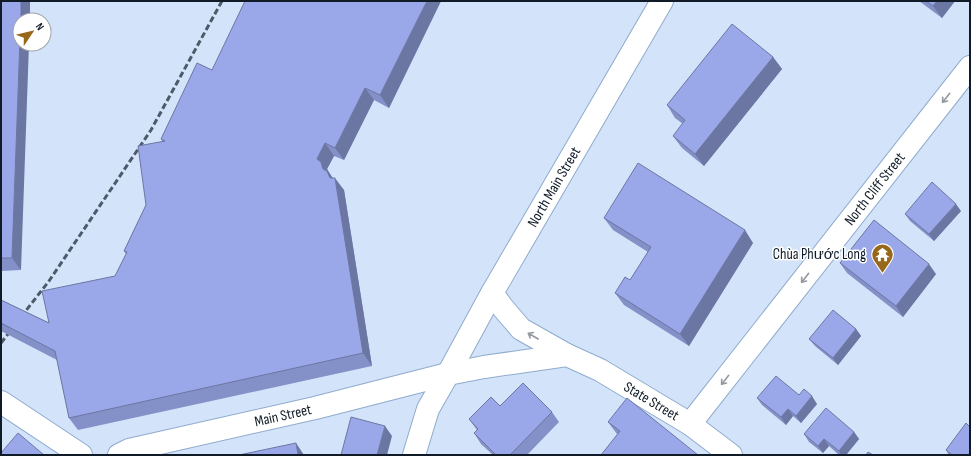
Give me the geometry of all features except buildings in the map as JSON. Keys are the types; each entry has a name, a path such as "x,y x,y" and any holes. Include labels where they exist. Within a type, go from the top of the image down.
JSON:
{"main road":[{"name":"North Main Street","path":"414,455 428,409 492,293 662,1"},
{"name":"North Cliff Street","path":"690,424 970,67"},
{"name":"State Street","path":"492,293 521,329 567,355 600,370 690,424 731,455"},
{"path":"448,374 484,367 567,355"},
{"name":"Main Street","path":"119,455 129,450 315,408 448,374"},
{"path":"1,402 81,455"}],"railway":[{"path":"21,317 49,281 151,130 222,1"},
{"path":"1,343 8,334"}],"place":[{"name":"Chùa Phước Long","path":"882,274"}]}
